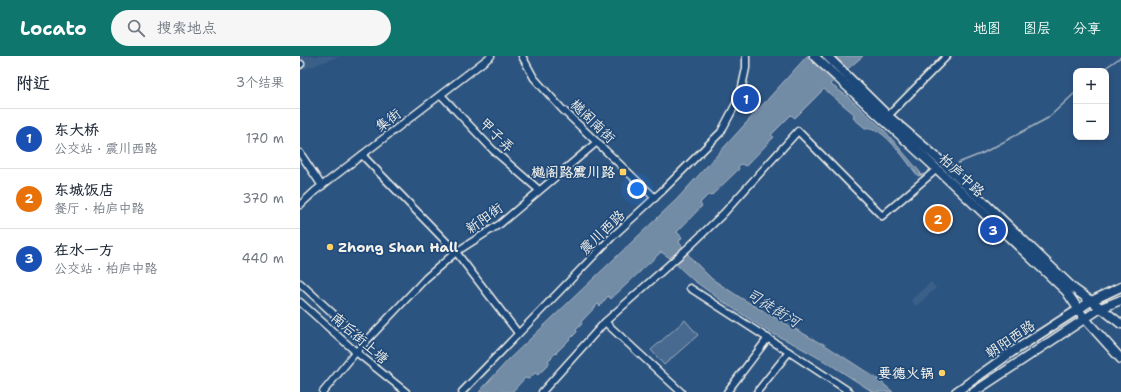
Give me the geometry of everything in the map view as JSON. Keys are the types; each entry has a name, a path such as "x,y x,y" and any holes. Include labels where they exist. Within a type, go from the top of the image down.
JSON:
{"main road":[{"name":"柏庐中路","path":"814,56 942,162 1074,289 1121,324"},
{"name":"柏庐中路","path":"827,56 853,87 1066,291 1085,319 1121,360"},
{"name":"朝阳西路","path":"956,392 1012,352 1091,301 1121,287"},
{"name":"朝阳西路","path":"974,392 1101,308 1121,300"}],"street":[{"name":"集街","path":"300,205 322,186 491,56"},
{"name":"樾阁南街","path":"522,56 534,78 562,109 655,198"},
{"name":"震川西路","path":"462,392 612,237 655,198 722,132 740,96 746,68 746,56"},
{"path":"888,116 947,56"},
{"name":"甲子弄","path":"441,95 493,150 539,190"},
{"path":"542,392 605,322 691,245 723,214 798,131 882,216 937,169"},
{"name":"新阳街","path":"323,392 356,352 426,278 456,252 500,224 597,142"},
{"path":"300,153 322,186"},
{"path":"362,155 456,252 518,334"},
{"path":"300,283 365,343"},
{"path":"690,288 850,392"},
{"name":"南后街上塘","path":"300,303 356,352 406,392"},
{"path":"605,322 680,392"},
{"path":"726,392 768,338"},
{"path":"757,392 789,352"}],"shaded area":[{"path":"300,56 339,56 300,71"},
{"path":"807,56 863,56 830,84 847,96 884,130 921,175 918,176 902,154 887,138 872,128 865,128 853,118 854,114 824,89 795,118 791,115 771,135 774,137 746,166 741,164 738,167 739,169 711,196 708,195 700,203 702,206 677,232 682,237 679,242 691,258 712,279 741,298 822,343 879,380 893,392 873,392 831,365 769,332 693,280 661,252 611,299 608,296 600,306 598,304 581,322 582,324 576,330 577,332 548,361 550,363 538,375 535,373 529,379 525,378 512,392 479,392 509,359 677,199"},
{"path":"931,282 936,288 916,306 911,300"},
{"path":"685,320 698,335 664,365 651,350"}],"waterway":[{"path":"1105,68 1121,57"},
{"path":"958,163 983,153 1048,118 1073,95"},
{"path":"920,174 924,175"}],"place":[{"name":"东大桥","path":"746,99"},
{"name":"樾阁路震川路","path":"623,172"},
{"name":"东城饭店","path":"938,219"},
{"name":"在水一方","path":"993,230"},
{"name":"Zhong Shan Hall","path":"330,247"},
{"name":"要德火锅","path":"942,373"}],"water label":[{"name":"司徒街河","path":"773,308"}]}
